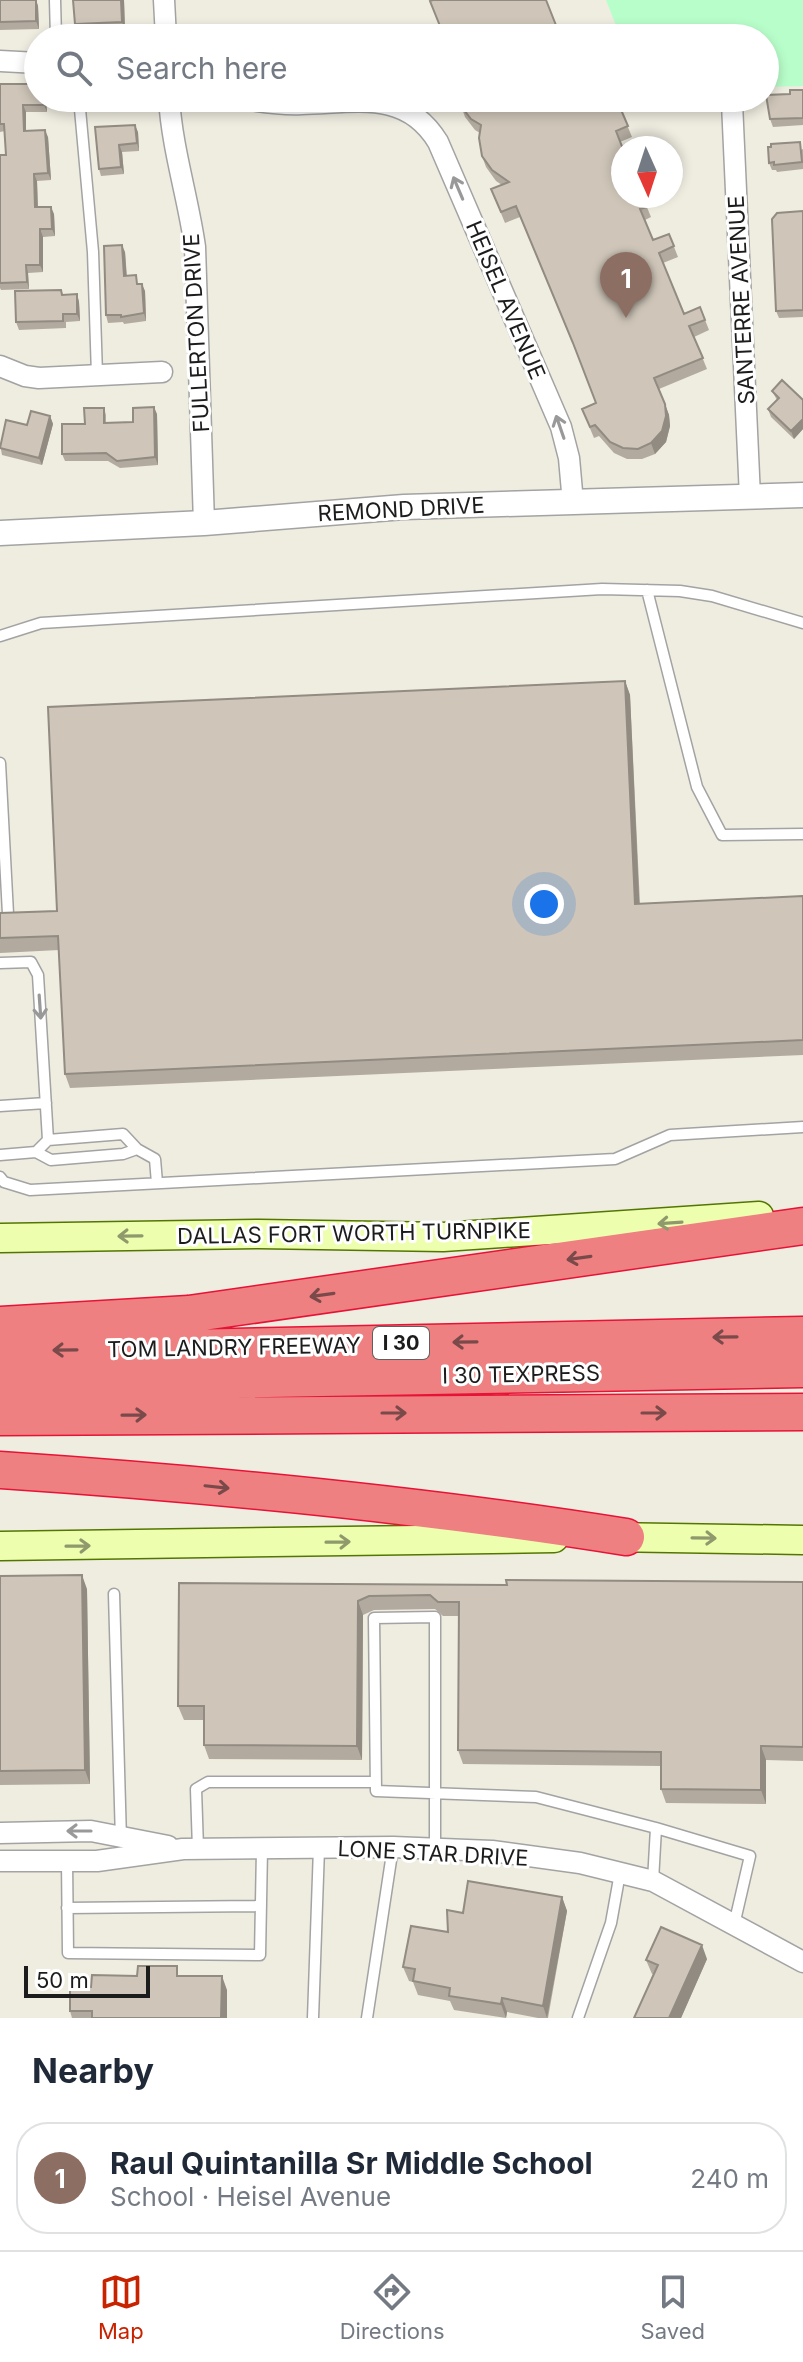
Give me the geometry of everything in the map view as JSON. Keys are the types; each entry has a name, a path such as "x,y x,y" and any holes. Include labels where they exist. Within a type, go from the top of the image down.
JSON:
{"highway":[{"path":"0,1325 202,1312 803,1226"},
{"name":"TOM LANDRY FREEWAY","path":"0,1352 803,1335"},
{"name":"I 30 TEXPRESS","path":"0,1384 803,1369"},
{"path":"0,1417 803,1412"},
{"path":"0,1470 215,1487 534,1522 626,1537"}],"main road":[{"name":"DALLAS FORT WORTH TURNPIKE","path":"0,1238 259,1234 443,1237 740,1218 803,1211"},
{"path":"0,1546 626,1537 803,1540"}],"street":[{"path":"164,0 165,24"},
{"path":"0,61 24,62"},
{"name":"FULLERTON DRIVE","path":"170,112 195,247 204,523"},
{"name":"HEISEL AVENUE","path":"410,112 427,123 438,142 561,427 569,458 573,503"},
{"name":"SANTERRE AVENUE","path":"732,112 750,497"},
{"path":"0,366 25,376 162,372"},
{"name":"REMOND DRIVE","path":"0,533 204,523 404,507 803,495"},
{"name":"LONE STAR DRIVE","path":"0,1833 91,1831 191,1849"},
{"name":"LONE STAR DRIVE","path":"0,1861 122,1858 191,1849 393,1847 492,1851 580,1863 653,1881 803,1962"}],"lane":[{"path":"55,0 56,24"},
{"path":"81,112 93,252 97,375"},
{"path":"0,636 41,623 587,590 680,591 712,596 803,623"},
{"path":"647,590 697,787 722,835 803,834"},
{"path":"0,763 8,914"},
{"path":"0,963 31,962 38,975 48,1140"},
{"path":"0,1106 46,1103"},
{"path":"0,1177 4,1182 30,1190 615,1159 670,1135 803,1127"},
{"path":"36,1152 48,1140 123,1134 137,1149 155,1159 157,1183"},
{"path":"0,1155 36,1152 51,1160 123,1154 137,1149"},
{"path":"114,1594 122,1858"},
{"path":"435,1848 435,1793 435,1617 374,1618 376,1791 435,1793 536,1797 750,1856 734,1925"},
{"path":"191,1849 196,1789 208,1782 376,1782"},
{"path":"653,1881 656,1828"},
{"path":"367,2018 393,1847"},
{"path":"313,2018 319,1848"},
{"path":"67,1861 68,1953 260,1955 262,1849"},
{"path":"578,2018 611,1923 620,1873"},
{"path":"67,1908 261,1906"}],"green space":[{"path":"606,0 803,0 803,86 779,87 779,24 615,24"}],"building":[{"path":"0,0 36,0 36,21 0,22"},
{"path":"73,0 121,0 122,22 75,24"},
{"path":"546,0 555,24 439,24 430,1"},
{"path":"0,84 24,84 24,131 45,130 48,173 34,174 35,207 51,207 52,229 40,229 40,265 26,265 27,282 0,283 0,155 6,155 4,124 0,124"},
{"path":"790,90 803,90 803,118 770,119 769,112 779,112 779,94 790,94"},
{"path":"466,112 622,112 628,126 616,131 618,136 611,136 611,208 644,208 640,209 653,240 669,234 674,246 659,253 684,314 700,307 705,320 689,326 703,358 654,378 665,404 666,416 662,431 651,443 638,449 623,448 610,442 595,425 590,427 582,409 596,403 516,206 501,212 491,189 509,182 492,170 482,156 479,138 481,125"},
{"path":"135,125 137,143 119,145 121,167 99,169 95,127"},
{"path":"800,142 802,162 769,163 768,147 771,144"},
{"path":"803,211 803,310 776,311 772,219 777,213"},
{"path":"122,245 124,276 136,275 137,284 142,284 144,313 121,317 106,315 104,246"},
{"path":"61,290 62,295 77,294 77,314 63,314 63,321 16,322 15,291"},
{"path":"782,380 803,400 803,419 791,431 768,409 779,398 772,391"},
{"path":"154,407 155,457 117,461 106,453 62,454 62,424 85,424 84,408 104,408 104,423 133,422 133,408"},
{"path":"31,411 50,416 39,458 0,448 6,420 27,425"},
{"path":"625,681 635,904 803,896 803,1040 65,1074 58,936 0,938 0,913 57,911 48,707"},
{"path":"82,1575 85,1770 0,1771 0,1576"},
{"path":"506,1580 803,1582 803,1747 761,1746 761,1790 661,1789 661,1752 458,1750 459,1602 438,1602 430,1595 369,1596 358,1601 357,1746 204,1745 204,1706 178,1706 179,1583 507,1585"},
{"path":"468,1881 562,1897 543,2006 502,1998 501,2004 449,1996 450,1988 413,1981 415,1969 403,1967 411,1926 448,1932 447,1910 463,1913"},
{"path":"661,1927 702,1945 669,2018 634,2018 658,1965 646,1960"},
{"path":"138,1966 177,1966 177,1976 222,1976 221,2018 92,2018 92,2011 70,2011 70,1987 91,1987 92,1975 137,1976"}],"place":[{"name":"Raul Quintanilla Sr Middle School","path":"626,318"}]}
